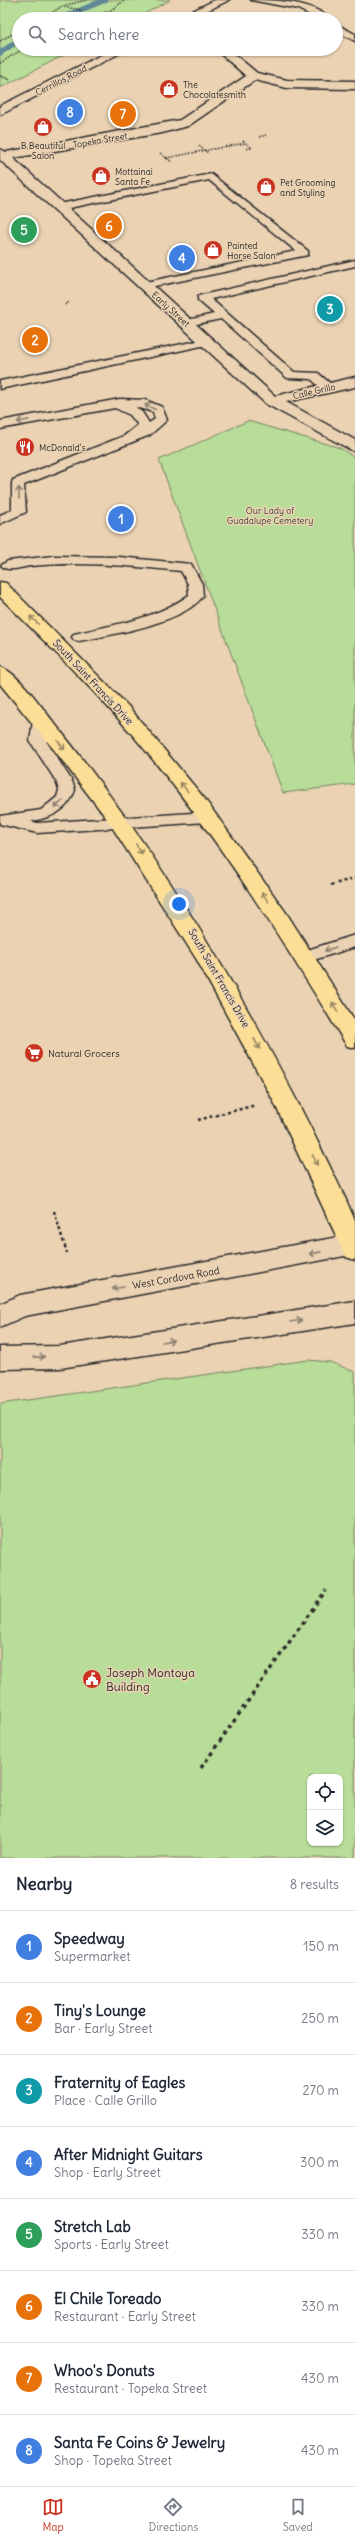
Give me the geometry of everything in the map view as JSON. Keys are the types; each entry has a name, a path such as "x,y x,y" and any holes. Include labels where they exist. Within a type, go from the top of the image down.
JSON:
{"highway":[{"name":"South Saint Francis Drive","path":"0,587 62,647 137,728 208,817 283,924 355,1040"},
{"name":"South Saint Francis Drive","path":"4,682 41,720 93,783 121,822 184,919 234,1003 275,1077 354,1246"}],"street":[{"path":"197,12 224,0"},
{"path":"180,12 184,7"},
{"name":"Cerrillos Road","path":"0,111 108,56"},
{"path":"229,56 253,76 287,84 355,85"},
{"name":"Topeka Street","path":"2,154 162,129 184,123 253,76"},
{"name":"Early Street","path":"2,154 59,207 110,250 145,285 272,401 354,445"},
{"name":"Calle Grillo","path":"272,401 355,382"},
{"name":"West Cordova Road","path":"0,1316 20,1306 354,1246"},
{"path":"0,1358 60,1357 355,1312"}],"lane":[{"path":"255,0 300,8"},
{"path":"288,0 309,12"},
{"path":"343,31 355,38"},
{"path":"59,207 211,177 304,253 145,285"},
{"path":"328,388 314,376 291,375 202,298 355,263"},
{"path":"187,323 223,316"},
{"path":"0,385 207,342"},
{"path":"0,425 120,403 145,404 158,410 161,420 155,427 18,483 19,512 0,520"},
{"path":"99,406 121,406 133,410 141,417 144,425 140,431 127,439"},
{"path":"8,566 43,559 111,560 186,567 195,584 196,596 179,610 126,628 80,637"},
{"path":"41,720 38,741 64,781 67,790 64,799 46,814 4,820 37,828 208,817"},
{"path":"304,957 355,941"}],"path":[{"path":"53,12 62,6 87,0"},
{"path":"104,12 125,0"},
{"path":"62,6 81,10 82,12"},
{"path":"0,41 12,34"},
{"path":"0,63 12,56"},
{"path":"259,137 265,135 268,138"},
{"path":"243,141 252,148 246,149"},
{"path":"166,158 245,143"},
{"path":"199,146 208,153"},
{"path":"65,305 69,302"},
{"path":"331,885 355,878"},
{"path":"198,1120 261,1104"},
{"path":"54,1210 67,1253"},
{"path":"201,1768 326,1590"}],"green space":[{"path":"0,0 170,0 148,12 12,12 12,56 62,56 0,88"},
{"name":"Our Lady of Guadalupe Cemetery","path":"248,421 340,448 355,458 355,784 283,793 159,460"},
{"path":"308,1360 330,1362 355,1372 355,1858 0,1858 0,1404"}],"waterway":[{"path":"76,12 105,0"},
{"path":"0,53 12,45"}],"place":[{"name":"The Chocolatesmith","path":"169,89"},
{"name":"Santa Fe Coins & Jewelry","path":"70,112"},
{"name":"Whoo's Donuts","path":"123,114"},
{"name":"B Beautiful Salon","path":"43,127"},
{"name":"Mottainai Santa Fe","path":"101,176"},
{"name":"Pet Grooming and Styling","path":"266,187"},
{"name":"El Chile Toreado","path":"109,226"},
{"name":"Stretch Lab","path":"24,230"},
{"name":"Painted Horse Salon","path":"213,250"},
{"name":"After Midnight Guitars","path":"182,258"},
{"name":"Fraternity of Eagles","path":"330,309"},
{"name":"Tiny's Lounge","path":"35,340"},
{"name":"McDonald's","path":"25,447"},
{"name":"Speedway","path":"121,519"},
{"name":"Natural Grocers","path":"34,1053"},
{"name":"Joseph Montoya Building","path":"92,1679"}]}
